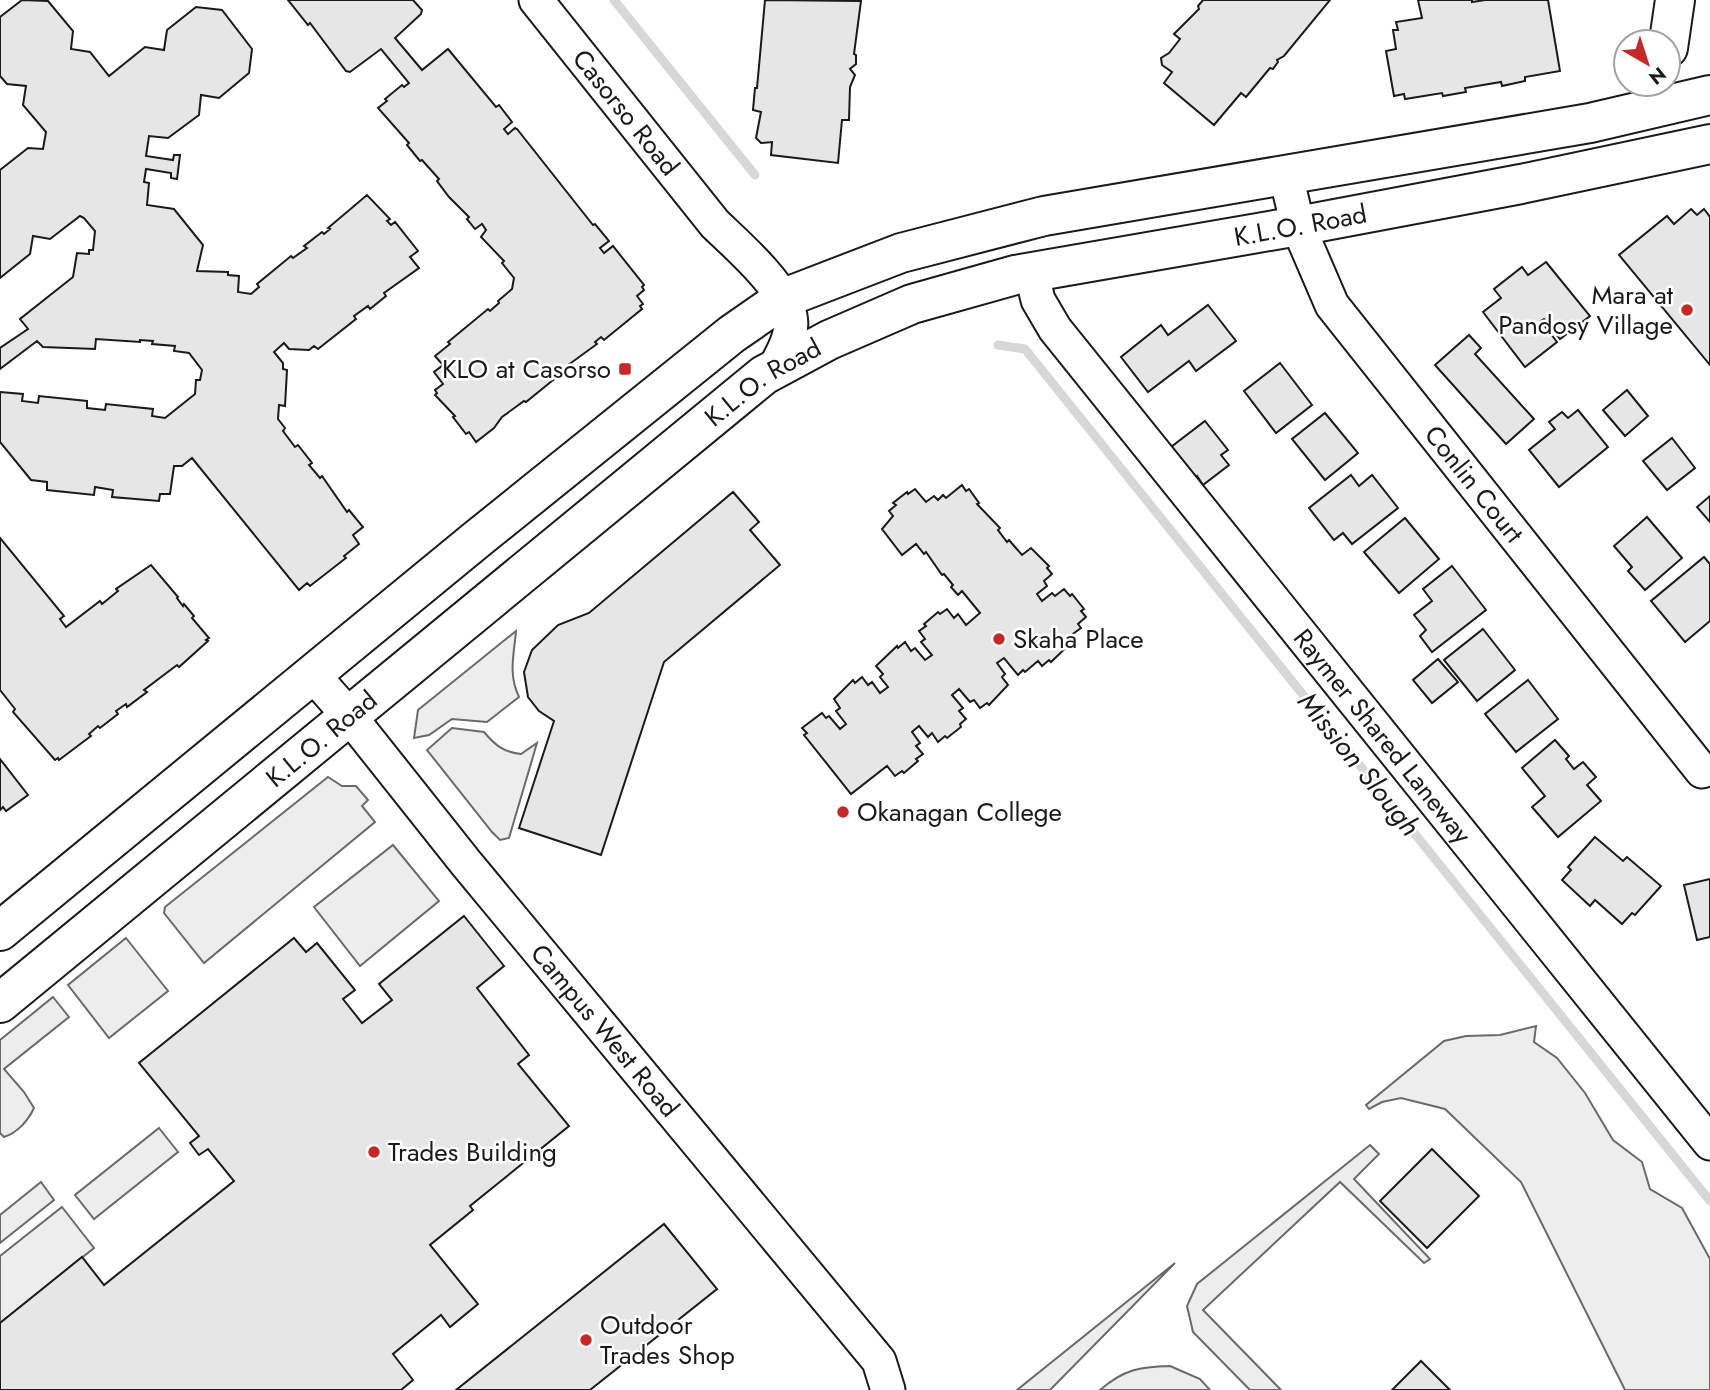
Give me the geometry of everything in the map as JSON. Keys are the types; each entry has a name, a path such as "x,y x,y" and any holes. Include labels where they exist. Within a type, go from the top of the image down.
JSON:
{"main road":[{"path":"1671,28 1675,0"},
{"name":"K.L.O. Road","path":"0,931 476,540 768,308 901,253 1044,216 1590,123 1710,95"},
{"path":"1590,123 1631,98"},
{"name":"K.L.O. Road","path":"0,1003 775,368 829,340 912,304 1031,271 1298,226 1521,184 1710,144"}],"street":[{"name":"Casorso Road","path":"536,0 715,224 746,254 768,308"},
{"name":"Conlin Court","path":"1286,176 1298,226 1332,305 1702,771"},
{"name":"Raymer Shared Laneway","path":"1031,271 1038,300 1055,329 1710,1143"},
{"path":"768,308 791,318 788,344 775,368"},
{"name":"Campus West Road","path":"313,675 878,1360 888,1390"}],"shaded area":[{"path":"516,631 513,672 519,697 487,722 452,719 429,735 414,738 418,710"},
{"path":"452,728 484,732 509,752 521,754 537,743 509,838 500,840 492,832 427,750"},
{"path":"328,777 342,786 356,786 368,800 362,806 375,822 204,963 164,913 165,907"},
{"path":"393,845 439,901 360,966 314,907"},
{"path":"126,938 168,991 109,1038 68,985"},
{"path":"53,997 69,1017 4,1069 34,1108 22,1126 4,1137 0,1133 0,1040"},
{"path":"1536,1026 1534,1042 1557,1058 1585,1093 1613,1140 1642,1162 1650,1189 1682,1208 1710,1259 1710,1390 1625,1390 1521,1182 1445,1109 1401,1098 1382,1102 1369,1109 1366,1105 1444,1041 1466,1036 1500,1035"},
{"path":"159,1128 178,1152 94,1219 75,1195"},
{"path":"1370,1145 1379,1154 1354,1179 1430,1259 1424,1263 1340,1182 1203,1310 1281,1390 1250,1390 1193,1332 1187,1306 1197,1284"},
{"path":"41,1182 54,1200 0,1243 0,1215"},
{"path":"62,1207 94,1248 0,1323 0,1256"},
{"path":"1175,1263 1050,1390 1017,1390"},
{"path":"1170,1366 1200,1379 1210,1390 1100,1390 1125,1373"}],"building":[{"path":"22,0 48,1 73,31 71,49 90,52 109,76 145,47 164,50 167,30 196,7 222,10 252,49 249,73 219,98 201,95 199,115 168,138 149,136 146,156 173,160 174,155 180,155 177,179 171,178 171,173 146,169 144,182 149,183 147,205 174,209 203,245 197,271 228,272 228,275 239,276 238,292 251,294 259,287 257,284 291,256 293,258 307,248 304,246 322,232 324,234 367,195 390,219 387,221 391,225 395,222 418,251 410,257 419,268 384,293 386,296 370,309 368,306 354,316 356,319 318,349 314,346 309,350 289,349 284,343 274,352 283,363 283,369 287,370 285,406 279,405 278,419 285,428 283,431 295,447 298,445 312,463 309,465 320,478 322,476 347,512 349,510 363,527 353,535 359,544 344,556 346,558 310,586 307,583 299,590 192,458 182,466 174,466 170,494 160,494 159,501 112,497 113,490 95,487 94,495 47,490 47,482 31,480 0,442 0,392 23,394 22,401 38,403 39,396 87,401 87,408 105,410 106,404 153,409 152,416 165,418 195,394 196,380 200,380 202,370 189,353 174,351 175,346 152,344 153,341 96,339 95,349 43,347 37,341 0,369 0,348 28,329 20,319 73,277 77,253 89,254 89,250 93,250 95,231 80,216 50,239 33,236 30,254 0,278 0,170 28,148 43,149 46,132 23,105 26,86 7,84 0,76 0,17"},
{"path":"288,0 413,0 422,10 421,14 395,38 422,70 448,49 496,107 499,105 512,122 504,129 508,134 517,129 593,225 595,224 609,241 600,248 604,253 613,246 644,285 644,290 637,296 643,304 640,306 642,309 604,340 601,337 595,342 597,344 564,368 563,372 526,402 502,417 494,428 476,442 469,432 466,434 453,417 455,416 435,395 435,390 443,384 434,372 443,365 435,356 450,344 448,342 499,303 512,289 514,278 502,263 504,261 481,237 486,230 482,224 475,229 467,219 469,217 437,181 439,179 422,160 420,161 407,145 409,143 378,108 402,85 404,87 409,83 381,49 350,72 346,71 310,23 308,25"},
{"path":"765,0 861,1 854,54 856,64 850,69 855,75 850,87 849,120 842,120 838,163 771,155 772,142 761,143 756,138 761,112 753,110"},
{"path":"1203,0 1330,0 1284,56 1277,60 1273,69 1270,68 1246,97 1241,93 1214,125 1164,83 1172,72 1162,65 1161,58 1169,53 1180,39 1174,34 1199,9 1198,6"},
{"path":"1418,0 1548,0 1560,71 1525,77 1525,81 1502,86 1501,82 1465,88 1466,92 1443,96 1442,93 1405,99 1404,94 1394,96 1386,51 1396,49 1393,30 1398,30 1396,22 1422,18"},
{"name":"Mara at Pandosy Village","path":"1691,209 1697,215 1704,209 1710,217 1710,365 1619,255 1667,216 1674,224"},
{"path":"1546,262 1590,316 1560,339 1544,319 1541,321 1557,342 1525,367 1483,312 1501,298 1494,289 1522,267 1528,275"},
{"path":"1208,305 1236,341 1196,371 1189,361 1148,392 1121,357 1161,325 1168,335"},
{"path":"1469,335 1481,348 1475,354 1534,419 1506,444 1435,365"},
{"path":"1280,363 1312,405 1276,433 1244,391"},
{"path":"1627,390 1648,416 1625,436 1603,410"},
{"path":"1578,410 1608,447 1559,487 1529,450 1555,429 1549,422 1562,412 1568,418"},
{"path":"1325,413 1358,453 1325,480 1292,439"},
{"path":"1205,421 1228,450 1221,455 1229,465 1203,485 1197,476 1194,478 1171,447"},
{"path":"1672,438 1695,468 1667,490 1643,461"},
{"path":"1351,475 1359,486 1372,475 1398,508 1352,544 1343,533 1334,540 1309,508"},
{"name":"Skaha Place","path":"962,485 966,491 969,489 979,503 977,504 1000,528 998,530 1007,542 1009,540 1022,555 1031,548 1049,566 1047,568 1052,574 1044,581 1047,586 1037,594 1042,601 1052,593 1055,596 1064,589 1070,596 1072,594 1084,609 1081,611 1086,617 1078,624 1081,628 1070,636 1074,640 1051,662 1049,660 1042,666 1038,661 1018,675 1004,658 997,663 1005,674 1002,677 1008,685 989,705 987,703 980,708 974,700 970,702 959,689 952,695 963,708 959,711 966,719 960,724 961,727 938,742 932,733 928,737 919,726 912,732 920,743 916,746 923,754 916,759 918,761 904,773 902,771 895,776 887,766 851,794 804,735 807,733 802,728 822,713 826,718 829,716 840,729 846,724 836,711 840,708 834,699 853,680 855,683 862,677 868,685 872,682 880,693 888,687 880,677 883,674 876,666 897,646 898,648 905,642 911,651 915,648 925,660 932,655 921,642 925,639 919,631 938,612 940,614 947,609 954,618 958,614 966,625 980,613 962,591 958,595 926,552 924,554 916,544 902,555 882,529 893,516 889,511 896,505 893,503 907,492 908,494 915,489 926,502 934,496 938,500 943,495 946,498"},
{"path":"733,492 759,522 750,530 780,565 664,662 601,855 519,828 554,721 539,711 528,697 524,672 532,650 558,625 589,613"},
{"path":"1710,496 1710,522 1697,507"},
{"path":"1647,517 1682,558 1645,590 1628,571 1632,567 1614,546"},
{"path":"1405,518 1439,559 1399,593 1364,552"},
{"path":"0,538 64,616 60,619 66,627 100,601 102,604 118,591 116,589 151,565 194,616 192,618 209,638 206,640 208,641 179,667 177,665 144,690 147,692 127,707 126,704 116,711 118,714 100,728 98,726 89,734 91,736 59,760 55,760 13,712 15,709 0,690"},
{"path":"1704,557 1710,564 1710,621 1685,642 1651,601"},
{"path":"1452,566 1486,610 1432,652 1420,636 1426,630 1414,615 1432,601 1423,589"},
{"path":"1483,629 1515,670 1477,701 1444,660"},
{"path":"1438,659 1458,682 1432,703 1413,680"},
{"path":"1528,680 1558,719 1516,752 1485,714"},
{"path":"1555,740 1569,756 1566,759 1574,769 1583,762 1596,777 1587,785 1601,801 1558,837 1532,807 1545,796 1522,768"},
{"path":"0,759 28,795 6,811 3,807 0,810"},
{"path":"1595,837 1623,861 1627,857 1661,886 1635,915 1632,913 1622,924 1595,900 1590,906 1562,880 1571,870 1568,867"},
{"path":"1710,879 1710,937 1697,940 1684,885"},
{"name":"Trades Building","path":"464,916 504,966 477,988 529,1055 518,1064 569,1126 470,1206 473,1210 430,1245 478,1304 450,1327 441,1315 393,1354 413,1380 401,1390 0,1390 0,1323 82,1257 104,1285 234,1181 208,1149 199,1155 190,1143 199,1136 139,1063 294,938 306,952 317,943 355,990 343,999 362,1023 392,1000 379,984"},
{"path":"1432,1149 1479,1196 1427,1248 1380,1201"},
{"name":"Outdoor Trades Shop","path":"664,1224 717,1289 590,1390 456,1390"},
{"path":"1421,1361 1450,1390 1392,1390"}],"waterway":[{"name":"Mission Slough","path":"614,0 755,175"},
{"name":"Mission Slough","path":"998,345 1025,349 1710,1201"}],"place":[{"name":"Mara at Pandosy Village","path":"1687,310"},
{"name":"KLO at Casorso","path":"625,369"},
{"name":"Skaha Place","path":"999,639"},
{"name":"Okanagan College","path":"843,812"},
{"name":"Trades Building","path":"374,1152"},
{"name":"Outdoor Trades Shop","path":"586,1340"}]}
